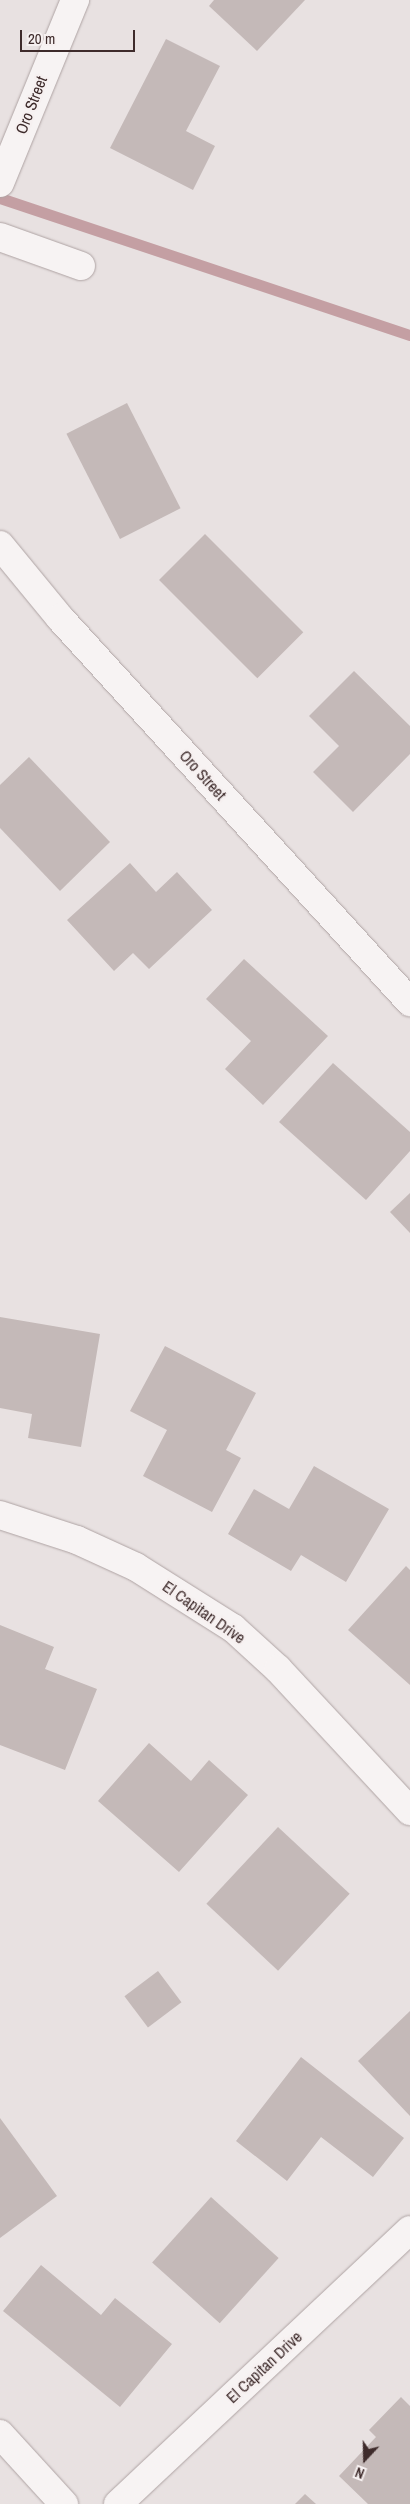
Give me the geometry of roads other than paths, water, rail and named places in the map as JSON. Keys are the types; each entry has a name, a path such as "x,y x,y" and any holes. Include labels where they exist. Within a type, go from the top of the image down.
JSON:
{"street":[{"name":"Oro Street","path":"0,184 75,0"},
{"path":"0,237 81,266"},
{"name":"Oro Street","path":"0,545 60,618 410,1002"},
{"name":"El Capitan Drive","path":"0,1515 76,1540 136,1567 233,1628 278,1670 410,1811"},
{"name":"El Capitan Drive","path":"118,2504 410,2230"},
{"path":"0,2434 64,2504"}],"waterway":[{"path":"0,198 410,335"}]}
